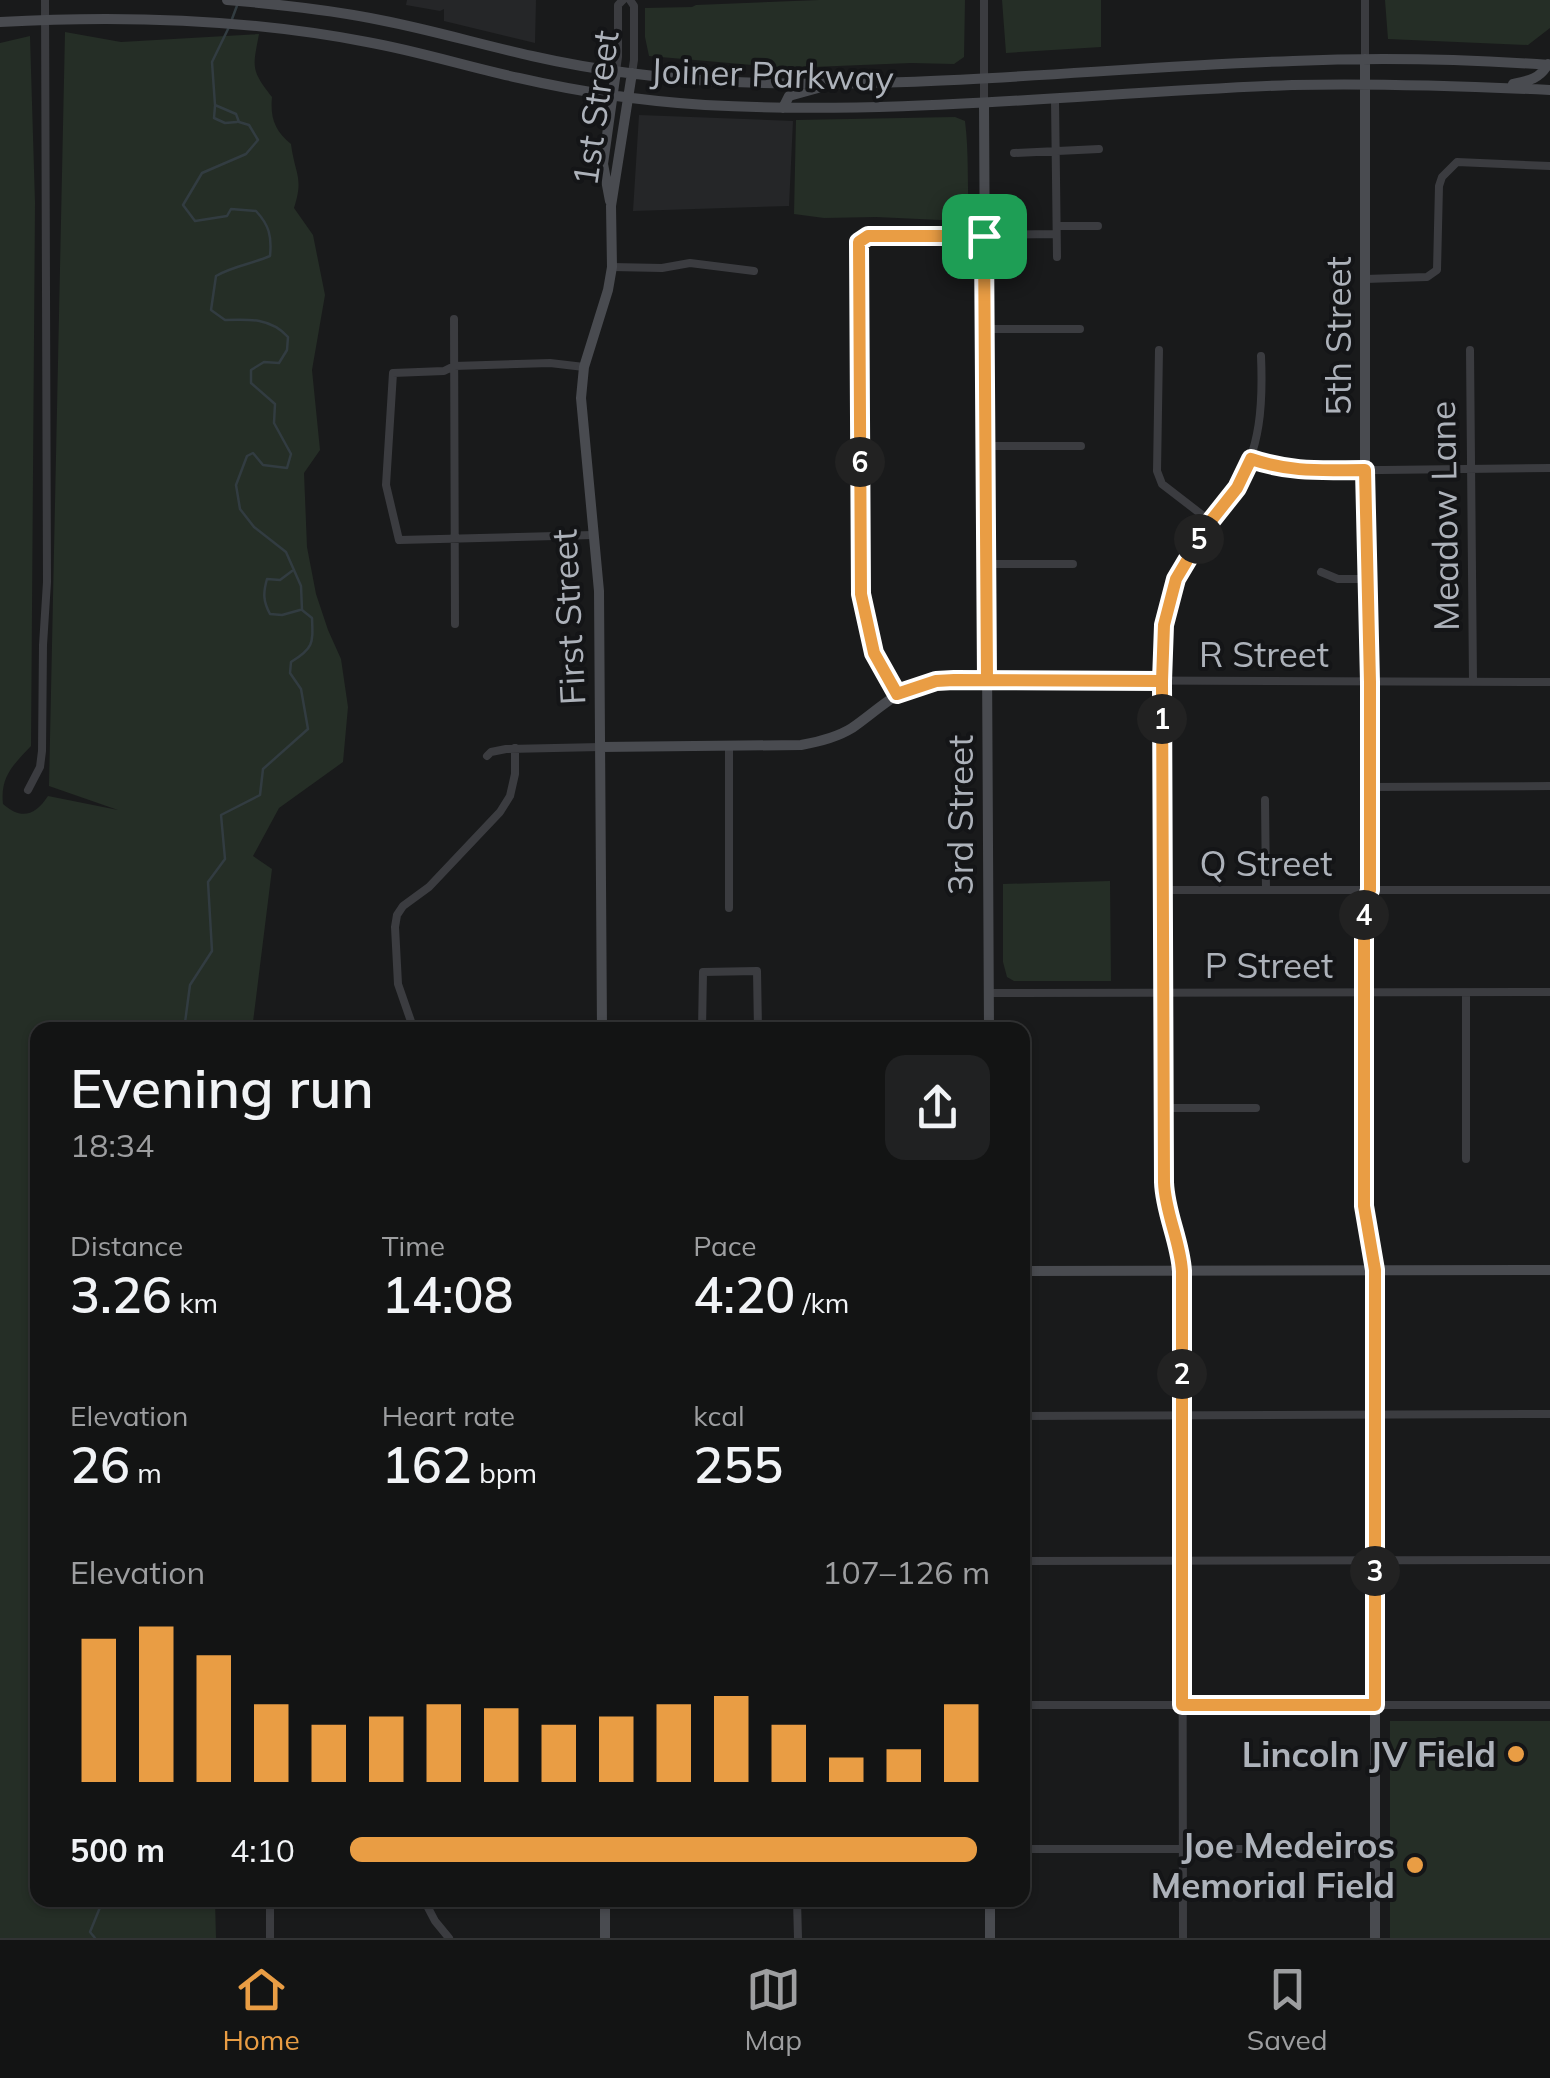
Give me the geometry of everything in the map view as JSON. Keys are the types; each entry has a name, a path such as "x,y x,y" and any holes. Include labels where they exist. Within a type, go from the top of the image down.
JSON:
{"street":[{"path":"28,790 40,766 42,751 48,582 46,0"},
{"name":"Joiner Parkway","path":"228,0 369,18 616,71 733,82 984,79 1293,60 1447,60 1549,65"},
{"name":"1st Street","path":"627,0 634,6 634,60 612,206 604,164 618,57 618,6 627,0"},
{"name":"3rd Street","path":"984,0 989,1022"},
{"name":"5th Street","path":"1365,0 1370,890 1364,909 1364,1206 1375,1270 1375,1938"},
{"name":"Joiner Parkway","path":"0,22 202,22 265,27 387,46 520,79 612,96 783,108 1056,100 1288,85 1550,90"},
{"path":"1497,88 1534,80 1549,65"},
{"path":"1156,93 1158,68"},
{"path":"783,108 789,96 845,83"},
{"path":"1056,100 1057,256"},
{"path":"1014,152 1099,149"},
{"path":"1365,279 1427,277 1438,270 1439,186 1457,162 1550,166"},
{"name":"First Street","path":"602,1022 599,591 580,398 584,367 612,266 612,206"},
{"path":"897,694 874,653 861,594 859,242 868,236 984,236 1098,226"},
{"path":"612,266 662,268 690,263 754,270"},
{"path":"454,320 455,624"},
{"path":"985,329 1080,329"},
{"path":"1159,350 1157,471 1162,484 1210,522"},
{"name":"Meadow Lane","path":"1470,350 1473,682"},
{"path":"1183,1938 1182,1271 1179,1244 1164,1198 1164,625 1182,566 1237,488 1251,459 1260,419 1261,356"},
{"path":"584,367 550,363 454,366 444,371 393,373 386,485 399,540 593,535"},
{"path":"986,446 1081,446"},
{"path":"1251,459 1300,470 1550,468"},
{"path":"986,564 1073,564"},
{"path":"1321,572 1338,579 1366,579"},
{"name":"R Street","path":"486,756 515,748 775,747 825,740 848,730 897,694 936,681 1550,682"},
{"path":"729,747 729,908"},
{"path":"411,1022 398,984 397,915 500,812 510,796 515,748"},
{"path":"1370,787 1550,786"},
{"path":"1265,800 1266,890"},
{"name":"Q Street","path":"1162,890 1550,890"},
{"path":"702,1022 703,972 757,972 758,1022"},
{"name":"P Street","path":"988,993 1550,992"},
{"path":"1466,993 1466,1158"},
{"path":"1164,1108 1256,1108"},
{"path":"1030,1271 1550,1270"},
{"path":"1030,1416 1550,1414"},
{"path":"1030,1561 1550,1560"},
{"path":"1030,1705 1550,1705"},
{"path":"1030,1849 1375,1848"},
{"path":"270,1907 270,1938"},
{"path":"428,1907 449,1938"},
{"path":"605,1907 606,1938"},
{"path":"798,1907 798,1938"},
{"path":"990,1907 990,1938"}],"shaded area":[{"path":"407,0 536,0 535,43 444,21 444,9 406,5"},
{"path":"819,0 965,0 964,57 954,64 788,68 649,56 645,8"},
{"path":"1002,0 1101,0 1101,47 1006,53"},
{"path":"1385,0 1550,0 1550,28 1528,45 1388,39"},
{"path":"65,32 121,42 259,34 255,67 272,97 275,124 291,144 298,182 294,208 313,235 325,295 312,370 320,450 304,473 307,547 316,594 341,659 348,707 343,762 279,808 253,856 272,869 253,1022 30,1022 30,1907 215,1907 216,1938 0,1938 0,43 30,36 35,203 31,746 6,779 3,804 27,814 48,796 118,810 49,786"},
{"path":"639,115 793,121 789,206 633,211"},
{"path":"955,117 965,121 967,144 969,214 962,221 794,214 796,120"},
{"path":"1110,881 1111,981 1014,981 1007,977 1003,962 1003,884"},
{"path":"1390,1721 1550,1721 1550,1938 1390,1938"}],"waterway":[{"path":"232,19 238,3"},
{"path":"185,1022 190,985 212,951 208,882 225,859 221,815 260,795 263,769 308,729 301,689 290,673 291,662 308,649 312,618 302,610 301,586 286,552 254,527 240,509 236,485 247,456 253,453 263,465 287,468 291,454 274,423 275,404 251,383 251,370 264,362 279,363 287,350 288,337 267,323 225,320 211,310 216,276 270,256 269,231 256,211 231,209 227,216 195,221 183,205 202,173 246,154 258,140 236,114 215,105 212,62 229,27"},
{"path":"215,106 214,118 225,123 237,122"},
{"path":"292,571 280,580 267,579 265,601 270,614 300,610"},
{"path":"95,1938 90,1932 100,1907"}],"place":[{"name":"Lincoln JV Field","path":"1516,1754"},
{"name":"Joe Medeiros Memorial Field","path":"1415,1865"}],"route":[{"path":"984,236 868,236 859,242 861,594 874,653 897,694 936,681 954,680 1162,681 1164,625 1176,579 1210,522 1237,488 1251,459 1278,468 1365,470 1370,890 1364,909 1364,1206 1375,1270 1375,1705 1182,1705 1182,1271 1179,1244 1164,1198 1162,681 987,680 984,236"}]}
